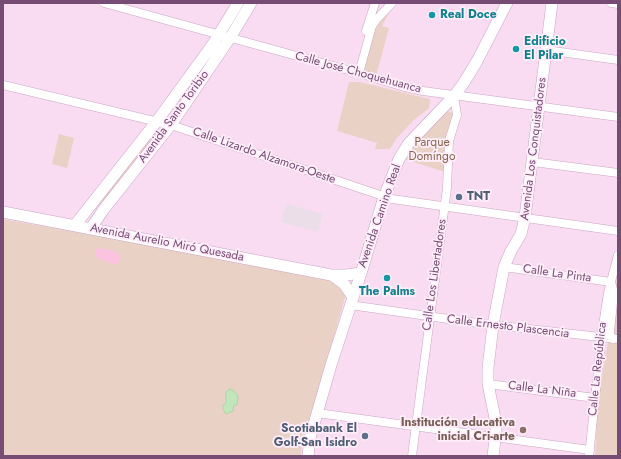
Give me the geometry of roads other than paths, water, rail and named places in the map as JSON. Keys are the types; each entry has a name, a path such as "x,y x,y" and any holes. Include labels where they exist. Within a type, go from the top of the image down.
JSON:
{"main road":[{"name":"Avenida Santo Toribio","path":"75,225 157,121 219,34 238,3"},
{"name":"Avenida Santo Toribio","path":"91,228 104,209 171,125 252,3"},
{"name":"Avenida Camino Real","path":"308,456 310,438 317,413 384,197 400,159 409,143 454,96 463,84 506,3"},
{"name":"Avenida Los Conquistadores","path":"493,456 496,437 496,423 488,384 488,368 493,325 504,267 521,234 525,217 552,3"},
{"path":"93,202 98,209 104,209"},
{"name":"Avenida Aurelio Miró Quesada","path":"3,212 331,275 361,273"},
{"name":"Avenida Aurelio Miró Quesada","path":"331,275 344,284 352,301"}],"street":[{"name":"Calle José Choquehuanca","path":"104,3 119,5 401,86 454,96 618,117"},
{"path":"357,73 372,26 392,3"},
{"path":"611,3 618,4"},
{"path":"374,4 375,12 378,14 383,13"},
{"path":"357,73 369,19 374,4"},
{"path":"546,50 618,60"},
{"name":"Calle Lizardo Alzamora-Oeste","path":"3,85 171,125 384,197 444,207 618,231"},
{"name":"Calle Los Libertadores","path":"412,456 447,188 449,141 457,115 454,96"},
{"path":"533,162 618,173"},
{"name":"Calle La República","path":"589,453 608,293 618,255"},
{"name":"Calle La Pinta","path":"504,267 611,282"},
{"name":"Calle La República","path":"611,282 614,293 610,335 616,339"},
{"name":"Calle Ernesto Plascencia","path":"352,301 430,317 616,339"},
{"name":"Calle La Niña","path":"488,384 595,398"},
{"path":"317,413 416,425 589,453"}],"place":[{"name":"Real Doce","path":"432,15"},
{"name":"Edificio El Pilar","path":"516,49"},
{"name":"TNT","path":"459,197"},
{"name":"The Palms","path":"387,278"},
{"name":"Institución educativa inicial Cri-arte","path":"523,430"},
{"name":"Scotiabank El Golf-San Isidro","path":"365,436"}],"park label":[{"name":"Parque Domíngo","path":"432,150"}]}
